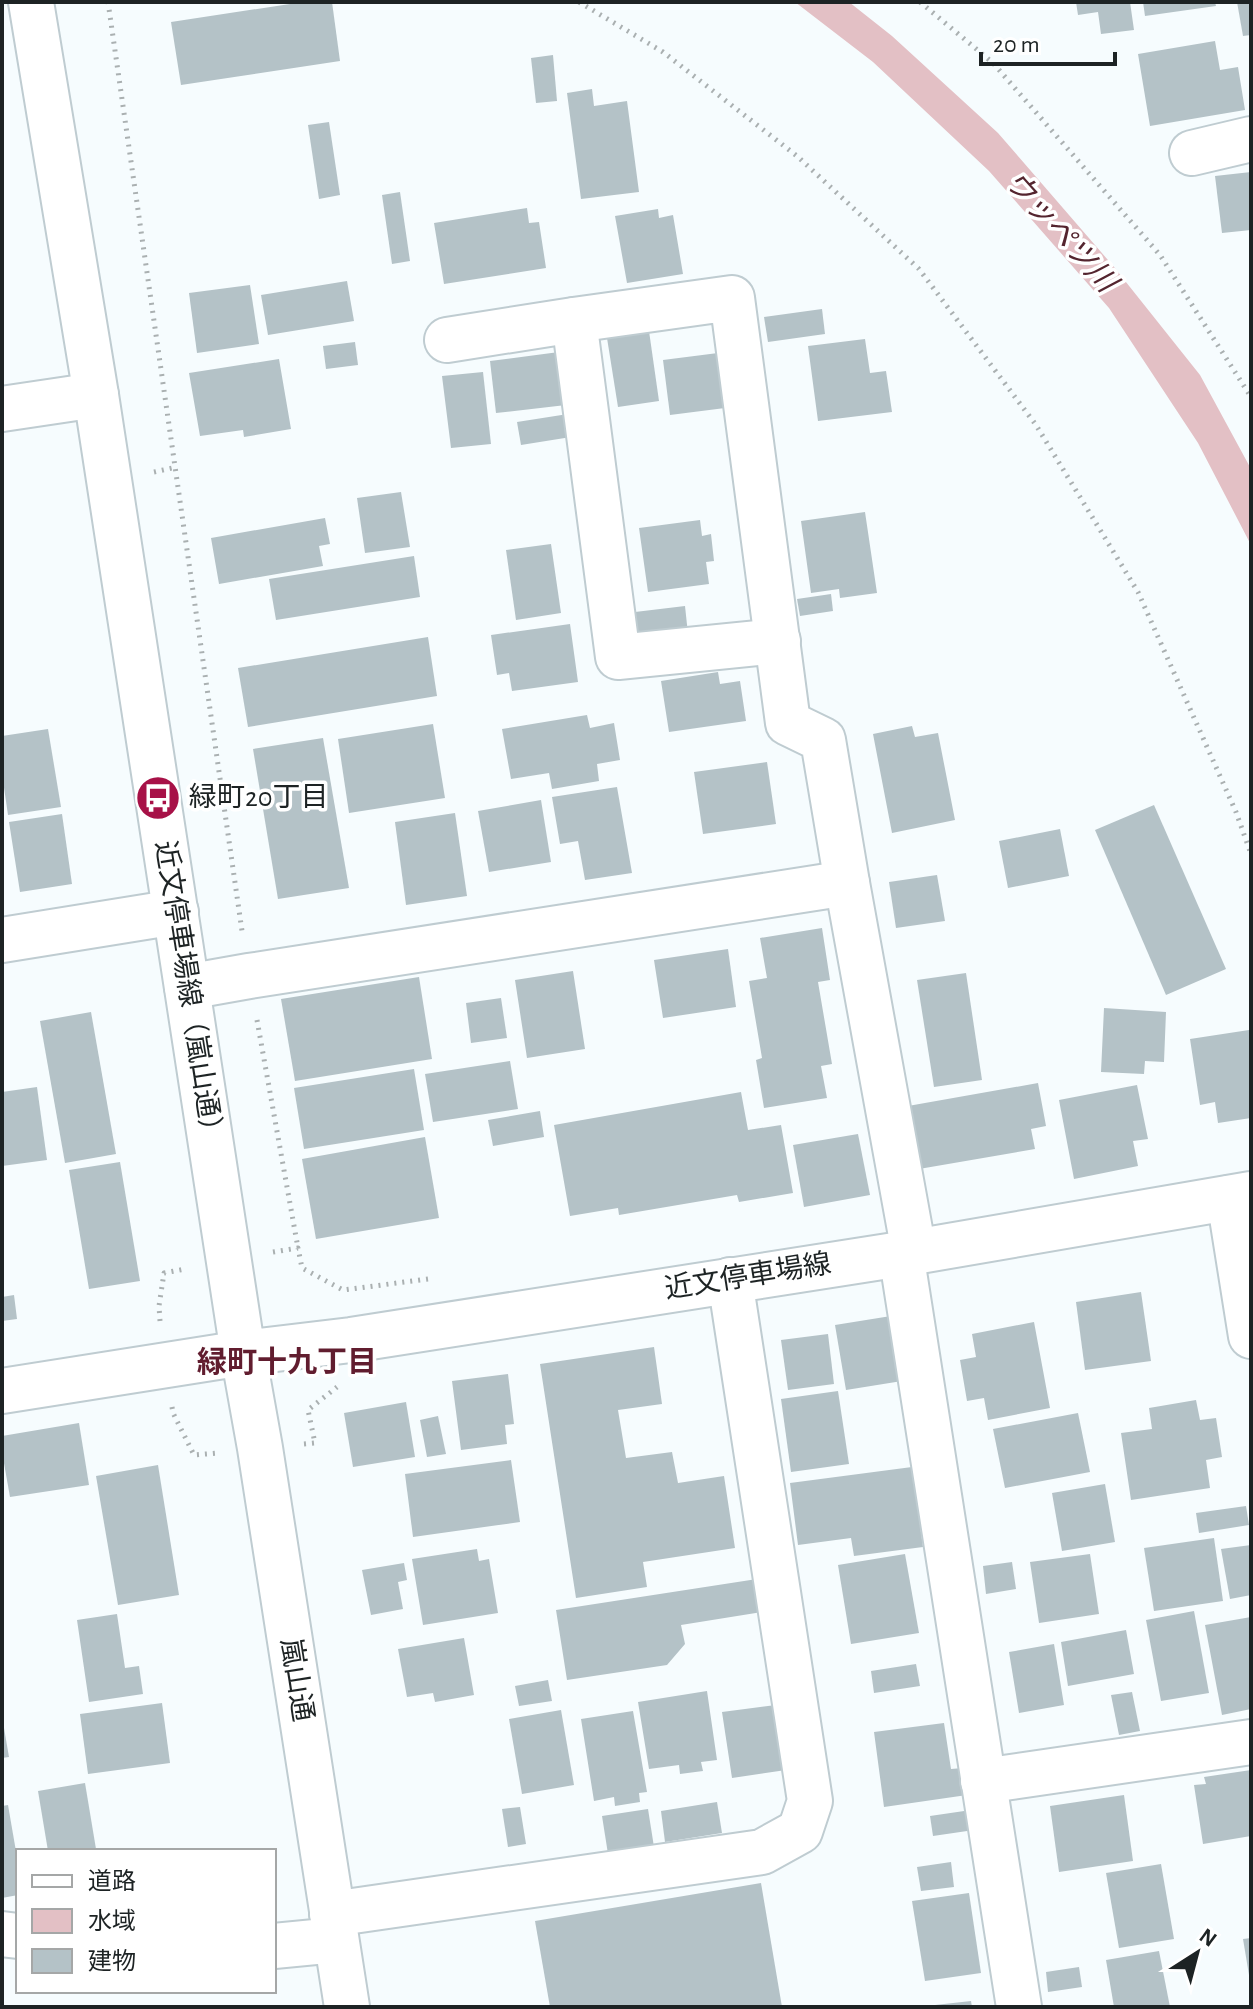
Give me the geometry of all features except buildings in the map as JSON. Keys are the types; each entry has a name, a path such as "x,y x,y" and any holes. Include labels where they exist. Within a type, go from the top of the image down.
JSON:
{"street":[{"name":"近文停車場線（嵐山通）","path":"31,2 96,395 243,1353"},
{"path":"1192,153 1251,139"},
{"path":"447,340 732,298 788,723 823,740 908,1253 983,1781 1019,2007"},
{"path":"574,320 618,657 778,641"},
{"path":"2,409 96,395"},
{"path":"187,987 847,883"},
{"path":"2,940 176,912"},
{"path":"1240,1196 1251,1336"},
{"name":"近文停車場線","path":"2,1391 908,1253 1240,1196"},
{"path":"276,1945 334,1927 762,1852 800,1831 810,1801 730,1280"},
{"name":"嵐山通","path":"243,1353 347,2007"},
{"path":"983,1781 1251,1742"}],"path":[{"path":"108,2 249,976 298,1248"},
{"path":"579,2 663,52 797,156 919,269 1036,425 1138,592 1236,812 1251,854"},
{"path":"920,2 993,63 1160,255 1251,397"}],"water":[{"name":"ウッペツ川","path":"795,2 849,2 892,36 998,133 1114,267 1200,375 1251,469 1251,545 1198,443 1109,308 989,171 873,62"}],"place":[{"name":"緑町20丁目","path":"158,798"}],"district":[{"name":"緑町十九丁目","path":"287,1363"}]}
